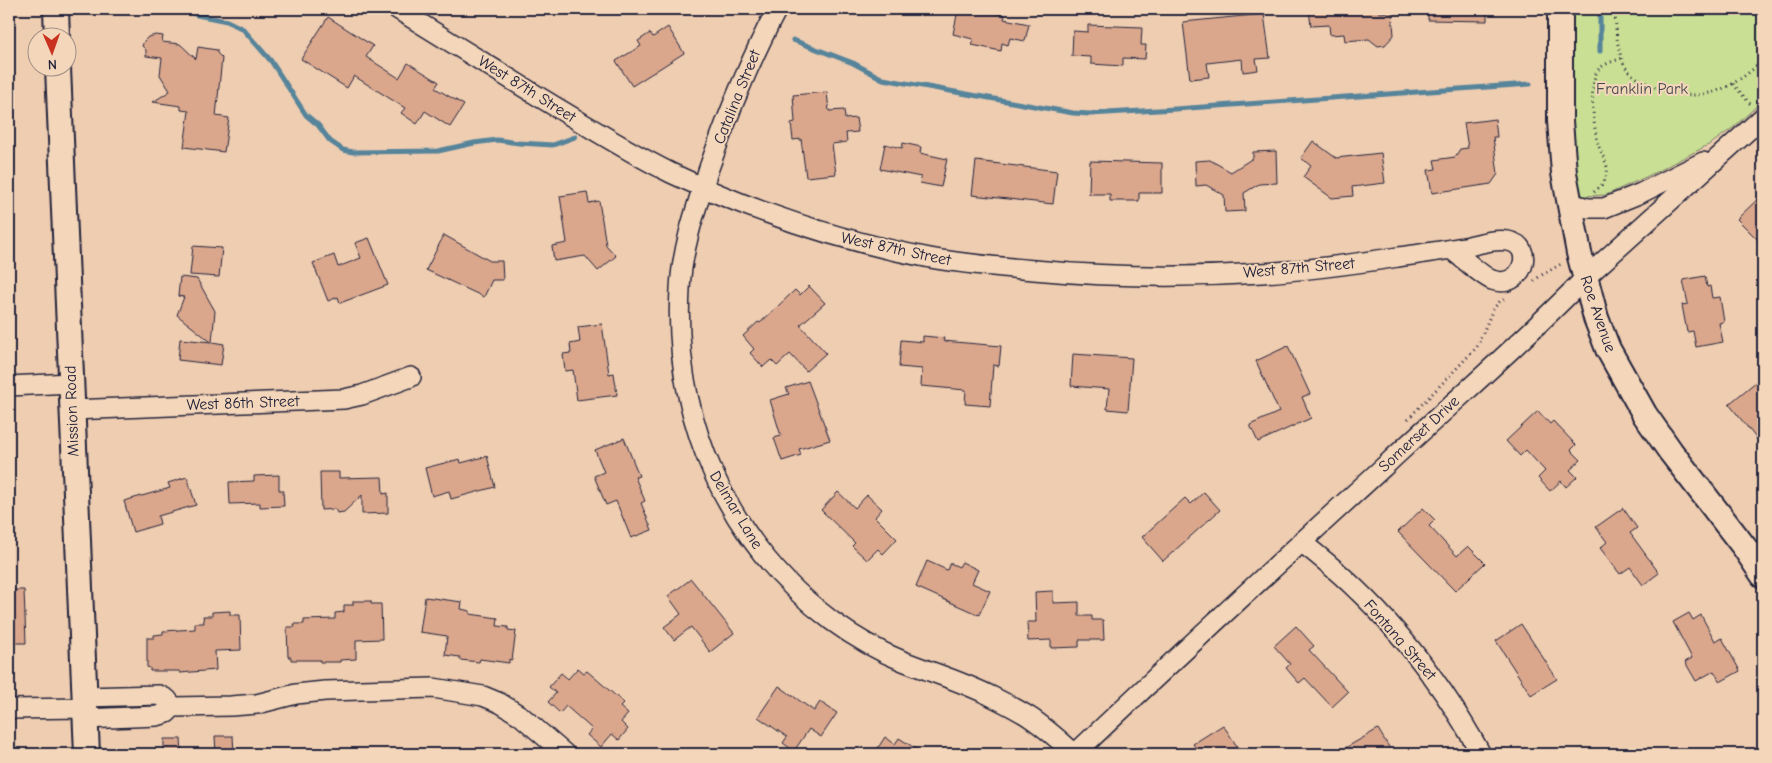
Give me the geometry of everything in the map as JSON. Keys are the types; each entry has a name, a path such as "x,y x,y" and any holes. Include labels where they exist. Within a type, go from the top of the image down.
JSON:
{"main road":[{"path":"56,9 57,28"},
{"name":"Roe Avenue","path":"1560,9 1560,121 1564,173 1579,201 1584,278 1596,318 1608,349 1645,414 1763,575"},
{"name":"Mission Road","path":"58,78 86,754"}],"street":[{"name":"West 87th Street","path":"397,9 618,145 669,172 740,204 799,225 852,240 932,258 989,266 1057,272 1178,276 1261,273 1330,267 1451,249"},
{"name":"Catalina Street","path":"703,187 737,94 777,9"},
{"name":"Somerset Drive","path":"1075,754 1179,654 1498,362 1584,278 1724,152 1757,111"},
{"path":"1579,201 1588,208 1604,208 1641,193 1724,152"},
{"name":"Delmar Lane","path":"703,187 686,244 680,288 680,334 683,370 693,420 707,462 720,490 741,525 768,560 798,592 832,621 869,645 991,696 1032,718 1075,754"},
{"name":"West 86th Street","path":"72,410 344,399 362,396 411,377"},
{"path":"9,386 71,383"},
{"name":"Fontana Street","path":"1301,542 1350,583 1399,634 1427,668 1461,718 1481,754"},
{"path":"9,709 84,708 156,716 167,713 173,707 257,704 296,694 325,691 433,688 483,696 500,703 521,716 565,754"}],"path":[{"path":"1615,9 1625,67 1643,83 1667,92 1695,96 1715,92 1754,70 1763,60"},
{"path":"1579,201 1602,185 1607,169 1594,125 1592,88 1595,75 1600,68 1622,58"},
{"path":"1732,84 1757,111"},
{"path":"1528,286 1540,276 1561,264"},
{"path":"1403,425 1477,347 1493,309 1500,301 1508,298"}],"green space":[{"name":"Franklin Park","path":"1560,9 1763,9 1763,100 1734,127 1712,143 1606,195 1584,196 1579,191 1574,145 1560,121"}],"building":[{"path":"974,9 1005,15 1004,19 1029,24 1025,41 1010,38 1008,45 1002,43 1001,51 972,45 973,39 953,34 958,10 973,13"},
{"path":"1309,9 1379,9 1380,13 1392,12 1394,35 1385,45 1378,46 1369,39 1345,41 1344,34 1330,35 1329,25 1311,26"},
{"path":"1428,9 1487,9 1487,21 1428,20"},
{"path":"1264,14 1270,58 1256,59 1258,70 1243,72 1242,59 1207,63 1209,77 1190,79 1183,22"},
{"path":"328,17 373,46 366,57 399,78 408,63 439,82 435,88 464,105 450,127 425,111 417,124 401,113 405,108 354,76 347,88 301,59"},
{"path":"1088,25 1142,27 1141,45 1146,45 1145,59 1123,58 1123,66 1091,64 1091,57 1072,56 1073,31 1088,32"},
{"path":"668,27 684,53 632,86 616,61 641,46 638,41 650,33 653,37"},
{"path":"163,36 162,42 180,44 196,59 198,47 217,50 217,53 222,58 216,116 229,118 224,152 184,147 189,111 181,110 181,106 153,102 170,91 160,75 162,58 146,56 146,50 142,46 148,37"},
{"path":"827,92 829,111 844,110 845,119 856,118 858,132 846,133 847,142 832,144 836,174 806,177 801,139 793,140 791,123 795,122 793,95"},
{"path":"1495,119 1497,137 1493,137 1498,174 1491,184 1432,193 1428,170 1436,169 1434,160 1455,157 1460,149 1468,148 1464,123"},
{"path":"1313,141 1336,158 1381,153 1385,183 1352,187 1353,196 1332,198 1303,177 1311,166 1301,158"},
{"path":"903,143 921,147 920,153 947,159 941,187 920,183 921,177 880,169 885,144 902,148"},
{"path":"1276,151 1277,183 1259,184 1244,193 1245,211 1225,212 1224,195 1206,185 1196,186 1195,161 1210,160 1231,172 1253,158 1253,152"},
{"path":"976,161 1057,171 1053,204 972,195"},
{"path":"1090,161 1162,163 1162,193 1139,193 1139,201 1110,201 1110,194 1089,194"},
{"path":"587,192 589,203 599,201 606,245 616,256 598,271 585,256 554,261 552,246 567,243 560,196"},
{"path":"1763,194 1763,245 1737,219"},
{"path":"444,235 490,261 502,261 503,280 492,280 484,297 426,270"},
{"path":"369,238 388,285 340,303 338,297 328,301 313,263 334,255 338,267 361,258 355,243"},
{"path":"193,246 222,248 219,277 190,275"},
{"path":"1705,276 1707,287 1710,286 1712,298 1720,297 1724,322 1719,323 1723,342 1696,347 1693,331 1687,332 1682,305 1688,304 1683,280"},
{"path":"180,277 197,279 215,311 212,342 224,344 221,365 178,360 180,339 211,342 177,315 184,297 178,296"},
{"path":"809,286 825,303 800,325 826,353 806,371 790,354 777,366 771,360 763,367 750,353 754,349 743,336 758,322 760,323 795,290 800,295"},
{"path":"602,324 609,374 614,373 617,395 577,400 573,370 565,371 563,354 571,353 570,344 580,342 578,327"},
{"path":"923,336 944,338 943,341 1001,346 999,366 993,365 990,406 965,404 966,390 921,386 922,369 899,367 901,340 923,342"},
{"path":"1288,346 1310,394 1302,397 1311,418 1258,442 1250,425 1279,412 1256,361"},
{"path":"1073,354 1132,358 1128,411 1107,409 1109,389 1071,386"},
{"path":"1763,376 1763,447 1729,404"},
{"path":"808,381 830,440 799,449 801,455 782,461 774,438 781,436 770,400 789,394 786,388"},
{"path":"1538,411 1550,424 1553,421 1576,445 1571,450 1581,460 1570,470 1577,477 1566,487 1561,481 1550,491 1538,478 1545,471 1526,450 1520,456 1506,441"},
{"path":"624,438 639,476 635,477 645,501 641,503 652,530 631,538 616,501 606,505 594,476 604,472 595,450"},
{"path":"487,456 495,487 451,499 449,491 432,496 425,468 460,459 461,463"},
{"path":"320,472 339,472 339,478 382,477 383,494 388,493 388,513 362,514 362,495 344,512 337,513 335,509 321,510"},
{"path":"279,475 279,490 283,490 284,506 260,507 260,503 230,504 229,482 254,481 254,476"},
{"path":"187,477 196,505 158,516 160,524 133,532 124,501 170,488 168,483"},
{"path":"838,492 855,508 867,495 882,509 875,517 897,539 883,554 878,549 867,560 852,546 855,543 821,510"},
{"path":"1204,492 1220,510 1163,561 1142,537 1185,498 1191,504"},
{"path":"1423,508 1435,520 1429,526 1457,556 1468,546 1485,563 1455,591 1398,532"},
{"path":"1623,508 1637,528 1630,533 1659,573 1643,585 1630,567 1620,574 1600,548 1607,542 1596,527"},
{"path":"927,561 947,570 950,563 959,567 962,562 978,570 972,583 990,591 979,615 916,587"},
{"path":"691,579 734,633 710,652 691,627 674,640 664,627 681,614 668,596"},
{"path":"9,590 24,590 26,643 9,643"},
{"path":"1053,591 1053,603 1079,602 1079,616 1092,616 1092,620 1103,620 1104,640 1079,640 1079,647 1051,648 1051,640 1028,641 1027,622 1036,622 1035,592"},
{"path":"425,597 462,602 461,609 470,611 470,614 498,618 497,626 508,627 508,630 516,631 512,660 509,659 509,663 480,659 479,662 460,660 460,657 445,655 447,636 420,632"},
{"path":"353,601 371,601 371,604 381,604 382,639 356,640 356,659 340,660 340,662 320,662 320,660 291,660 291,657 288,657 287,627 295,627 294,624 304,624 304,620 335,619 335,613 344,612 344,605 353,605"},
{"path":"230,611 230,615 240,615 241,650 215,651 216,670 180,673 179,671 150,671 150,668 147,667 147,638 154,638 154,635 163,634 163,631 195,629 195,623 204,623 203,616 212,616 212,612"},
{"path":"1689,613 1693,620 1701,615 1715,641 1722,638 1740,671 1720,682 1714,671 1696,681 1685,662 1692,658 1673,622"},
{"path":"1521,624 1557,679 1531,695 1496,641"},
{"path":"1296,626 1314,646 1309,650 1348,692 1332,707 1305,678 1299,683 1286,668 1290,664 1274,646"},
{"path":"578,668 584,673 587,671 624,703 620,707 628,714 621,722 628,729 619,740 612,734 601,747 587,735 592,729 566,706 560,713 548,702 556,693 549,687 561,673 568,679"},
{"path":"779,686 814,711 820,702 837,713 821,737 809,729 794,751 783,743 787,737 758,717"},
{"path":"1223,725 1242,754 1200,754 1193,744"},
{"path":"1378,729 1393,754 1335,754"},
{"path":"215,736 233,736 234,754 216,754"},
{"path":"885,737 895,744 899,738 924,754 874,754"},
{"path":"164,739 181,739 182,754 164,754"}],"waterway":[{"path":"183,9 197,15 227,21 243,29 271,61 306,115 318,125 330,141 343,150 353,152 438,151 497,140 553,145 575,137"},
{"path":"1600,9 1600,51"},
{"path":"793,40 853,63 883,79 1073,113 1090,114 1175,109 1530,84"}]}
